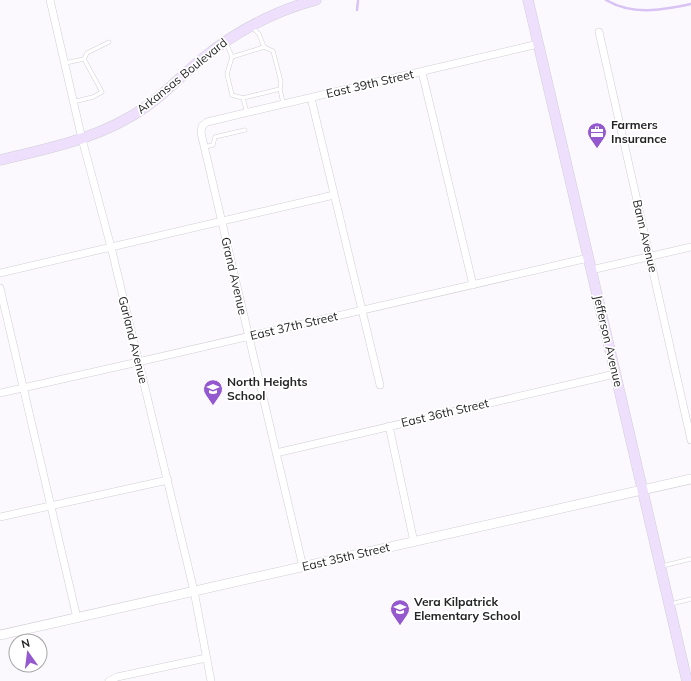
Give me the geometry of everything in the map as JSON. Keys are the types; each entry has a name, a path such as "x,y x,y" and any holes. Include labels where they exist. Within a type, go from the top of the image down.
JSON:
{"main road":[{"name":"Arkansas Boulevard","path":"0,160 48,149 82,139 119,123 148,106 226,40 251,25 277,13 316,0"},
{"name":"Jefferson Avenue","path":"528,0 615,374 644,490 687,681"}],"street":[{"name":"Garland Avenue","path":"50,0 82,139 111,247 168,480 194,591 211,681"},
{"name":"Bann Avenue","path":"599,32 691,440"},
{"name":"East 39th Street","path":"202,126 207,122 538,44"},
{"path":"422,72 473,285"},
{"path":"311,98 380,385"},
{"name":"Grand Avenue","path":"202,126 200,132 303,567"},
{"path":"0,273 334,195"},
{"path":"591,270 691,247"},
{"name":"East 37th Street","path":"0,393 588,258"},
{"path":"0,288 77,618"},
{"name":"East 36th Street","path":"276,453 615,374"},
{"path":"389,426 414,542"},
{"name":"East 35th Street","path":"0,635 691,479"},
{"path":"0,517 168,480"},
{"path":"109,681 117,677 206,658"}],"lane":[{"path":"251,25 259,34 264,47"},
{"path":"226,40 232,56 227,74 232,95 243,98 280,89"},
{"path":"84,59 87,53 109,42"},
{"path":"232,56 264,47 273,51 281,82 280,89 284,104"},
{"path":"65,63 84,59"},
{"path":"73,102 93,98 102,92 84,59"},
{"path":"243,98 247,113"},
{"path":"204,147 213,145 215,137 245,130"},
{"path":"661,566 691,559"},
{"path":"670,604 691,599"}],"waterway":[{"path":"606,0 616,5 637,10 658,10 691,4"},
{"path":"357,10 358,1"}],"place":[{"name":"Farmers Insurance","path":"597,149"},
{"name":"North Heights School","path":"213,406"},
{"name":"Vera Kilpatrick Elementary School","path":"400,626"}]}
